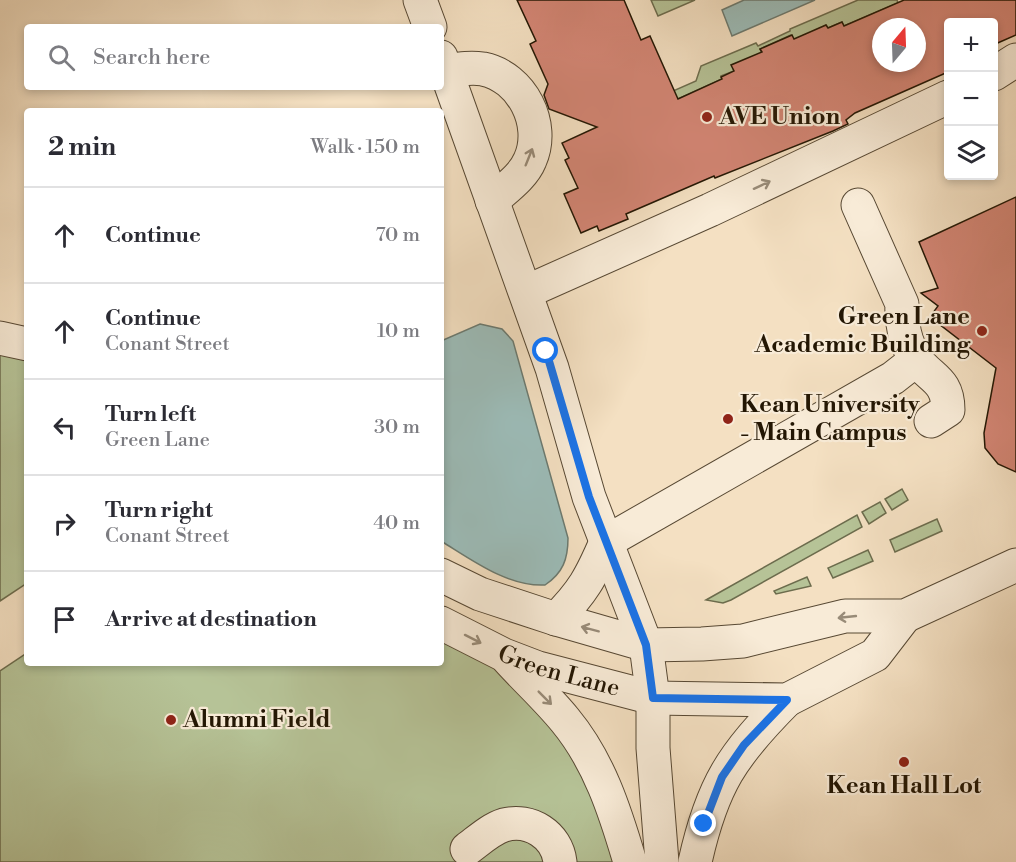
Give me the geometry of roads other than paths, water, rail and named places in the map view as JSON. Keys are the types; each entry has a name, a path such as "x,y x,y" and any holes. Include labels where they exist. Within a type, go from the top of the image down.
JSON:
{"street":[{"path":"420,0 429,24"},
{"path":"998,72 1016,60"},
{"path":"444,64 485,70 505,80 525,97 533,118 535,140 530,161 514,181 492,201"},
{"path":"444,67 552,368 589,497 646,645 653,698 652,748 662,862"},
{"path":"525,292 710,210 944,99"},
{"path":"858,205 902,304 901,317 906,338 916,360 936,377 948,398 948,410 931,421"},
{"path":"0,338 24,343"},
{"path":"556,619 588,583 606,542 893,378 916,360"},
{"name":"Green Lane","path":"444,576 480,594 646,645 742,641 845,616 905,616 1016,565"},
{"name":"Green Lane","path":"444,625 504,656 538,668 653,698 787,700 876,655 905,616"},
{"path":"504,656 566,721 595,766 613,802 630,862"},
{"path":"695,862 704,824 722,777 744,745 787,700"},
{"path":"467,849 502,826 531,826 544,833 554,843 560,862"}],"water":[{"path":"744,0 815,0 732,36 722,10"},
{"path":"480,324 502,329 513,341 568,538 563,565 556,576 545,585 518,582 504,577 444,543 444,340"}],"place":[{"name":"AVE Union","path":"707,117"},
{"name":"Green Lane Academic Building","path":"982,331"},
{"name":"Kean University - Main Campus","path":"728,419"},
{"name":"Alumni Field","path":"171,720"},
{"name":"Kean Hall Lot","path":"904,762"}]}
